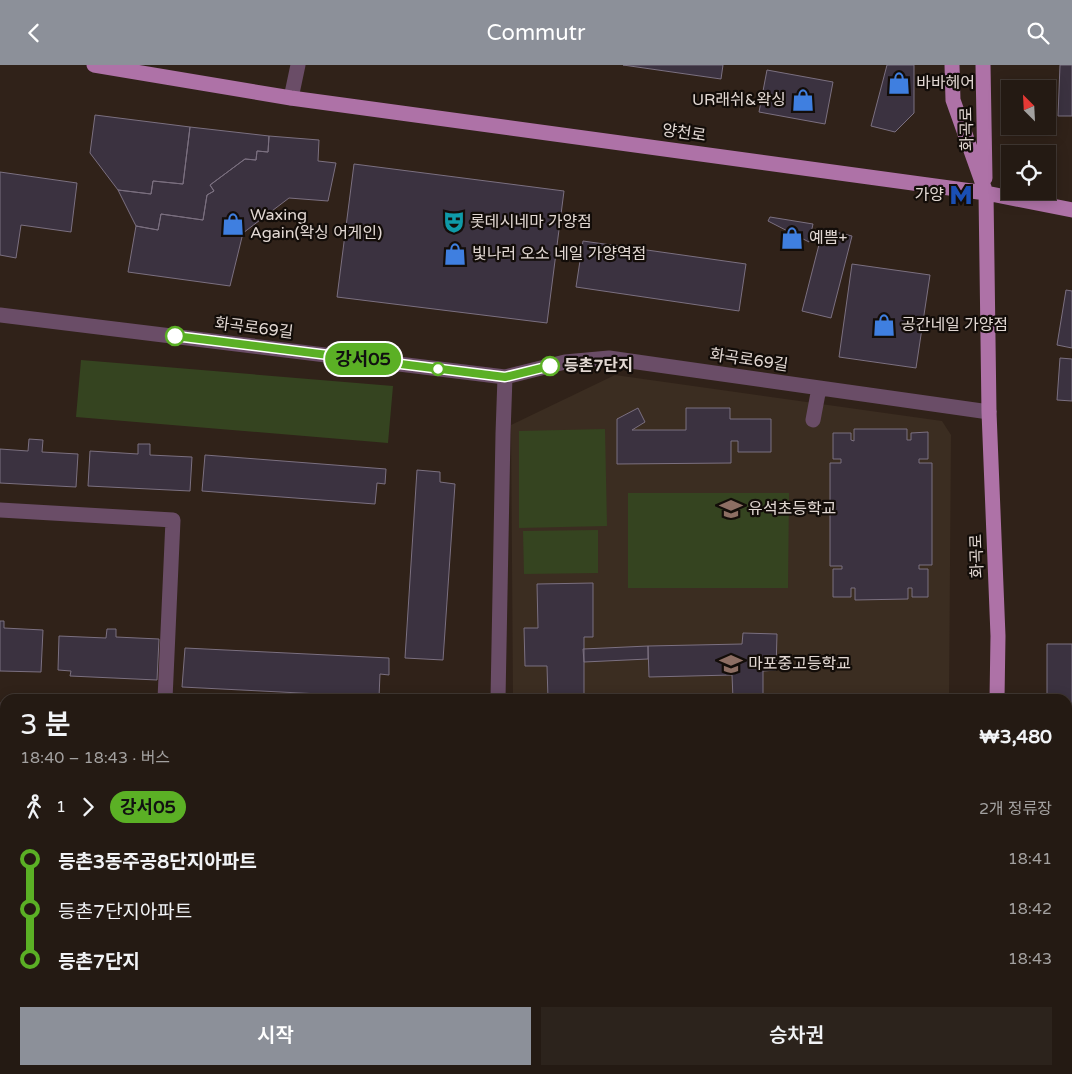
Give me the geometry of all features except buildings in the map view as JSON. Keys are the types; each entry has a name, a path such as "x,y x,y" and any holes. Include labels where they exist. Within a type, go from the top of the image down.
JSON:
{"main road":[{"name":"양천로","path":"94,65 291,98 986,193 1072,210"},
{"path":"952,65 953,100 986,193"},
{"name":"화곡로","path":"983,65 989,412 998,636 997,694"}],"street":[{"path":"291,98 298,65"},
{"name":"화곡로69길","path":"0,315 505,377 565,362 609,358 989,412"},
{"path":"498,694 502,434 505,377"},
{"path":"813,420 819,388"},
{"path":"0,510 173,519 165,694"}],"shaded area":[{"name":"유석초등학교","path":"615,375 942,421 951,435 949,694 513,694 511,425"}],"green space":[{"path":"81,360 393,386 388,443 76,417"},
{"path":"605,429 607,526 519,528 519,431"},
{"path":"628,493 789,493 788,588 628,588"},
{"path":"598,530 598,573 524,574 523,531"}],"bus line":[{"name":"강서05","path":"175,336 505,377 550,366"}],"place":[{"name":"바바헤어","path":"899,83"},
{"name":"UR래쉬&왁싱","path":"803,100"},
{"name":"가양","path":"961,195"},
{"name":"롯데시네마 가양점","path":"454,222"},
{"name":"Waxing Again(왁싱 어게인)","path":"233,224"},
{"name":"예쁨+","path":"792,238"},
{"name":"빛나러 오소 네일 가양역점","path":"455,254"},
{"name":"공간네일 가양점","path":"884,325"},
{"name":"등촌7단지","path":"550,366"},
{"name":"유석초등학교","path":"731,509"},
{"name":"마포중고등학교","path":"731,664"}]}
